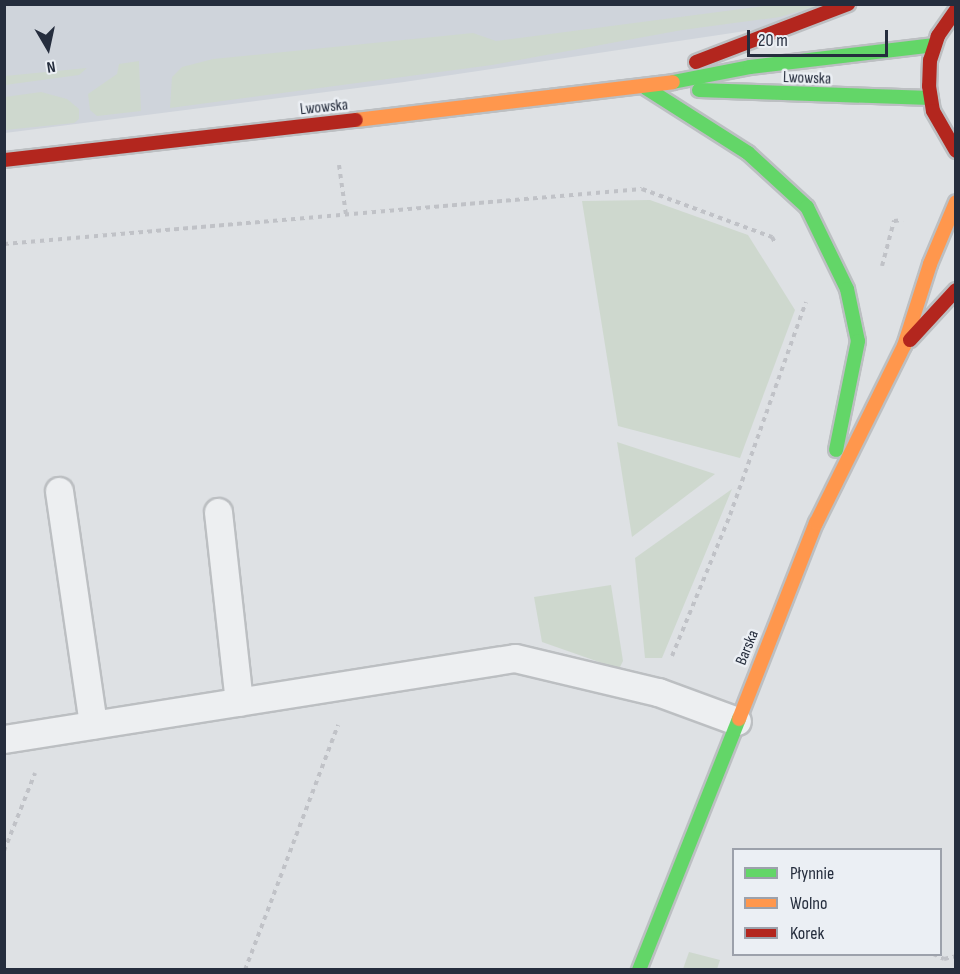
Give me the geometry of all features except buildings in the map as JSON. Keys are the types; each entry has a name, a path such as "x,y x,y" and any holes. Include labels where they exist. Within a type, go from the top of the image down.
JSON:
{"street":[{"path":"646,88 695,63 848,4"},
{"path":"956,10 935,45 930,60 931,98 944,135 956,151"},
{"name":"Lwowska","path":"4,160 646,88 750,67 935,45"},
{"path":"646,88 748,153 807,207 847,289 858,341 848,405 816,523"},
{"name":"Lwowska","path":"646,88 931,98"},
{"name":"Barska","path":"639,969 816,523 904,346 930,264 953,207"},
{"name":"Barska","path":"904,346 956,290"}],"lane":[{"path":"59,490 93,725"},
{"path":"218,512 239,702"},
{"path":"4,739 515,658 623,682 737,721"}],"path":[{"path":"333,123 346,215"},
{"path":"4,244 642,189 772,237 777,246"},
{"path":"847,289 879,278 894,221 953,207"},
{"path":"245,969 340,718"},
{"path":"4,850 38,766"},
{"path":"937,956 944,959 956,956"}],"shaded area":[{"path":"5,5 836,5 792,24 404,82 5,133"},
{"path":"771,5 820,5 780,17 682,30 492,65 170,108 172,77 182,67 213,59 473,33 496,41"},
{"path":"139,61 141,111 97,116 90,110 88,94 117,74 119,64"},
{"path":"87,68 79,75 5,85 5,76"},
{"path":"41,92 67,99 79,109 79,119 74,123 5,130 5,97"},
{"path":"650,200 748,235 795,310 740,458 618,426 582,201"},
{"path":"617,442 715,474 632,537"},
{"path":"732,489 662,658 645,658 635,558"},
{"path":"611,585 623,661 619,669 542,642 534,597"},
{"path":"689,952 720,960 717,969 683,969"}],"traffic: fast":[{"path":"673,82 750,67 935,45"},
{"path":"646,88 748,153 807,207 847,289 858,341 836,450"},
{"path":"699,90 931,98"},
{"path":"639,970 739,719"}],"traffic: slow":[{"path":"356,120 673,82"},
{"path":"739,719 816,523 904,346 930,264 956,202"}],"traffic: jam":[{"path":"696,62 848,4"},
{"path":"956,10 938,36 930,60 929,86 933,111 956,151"},
{"path":"4,160 356,120"},
{"path":"910,340 956,290"}]}
